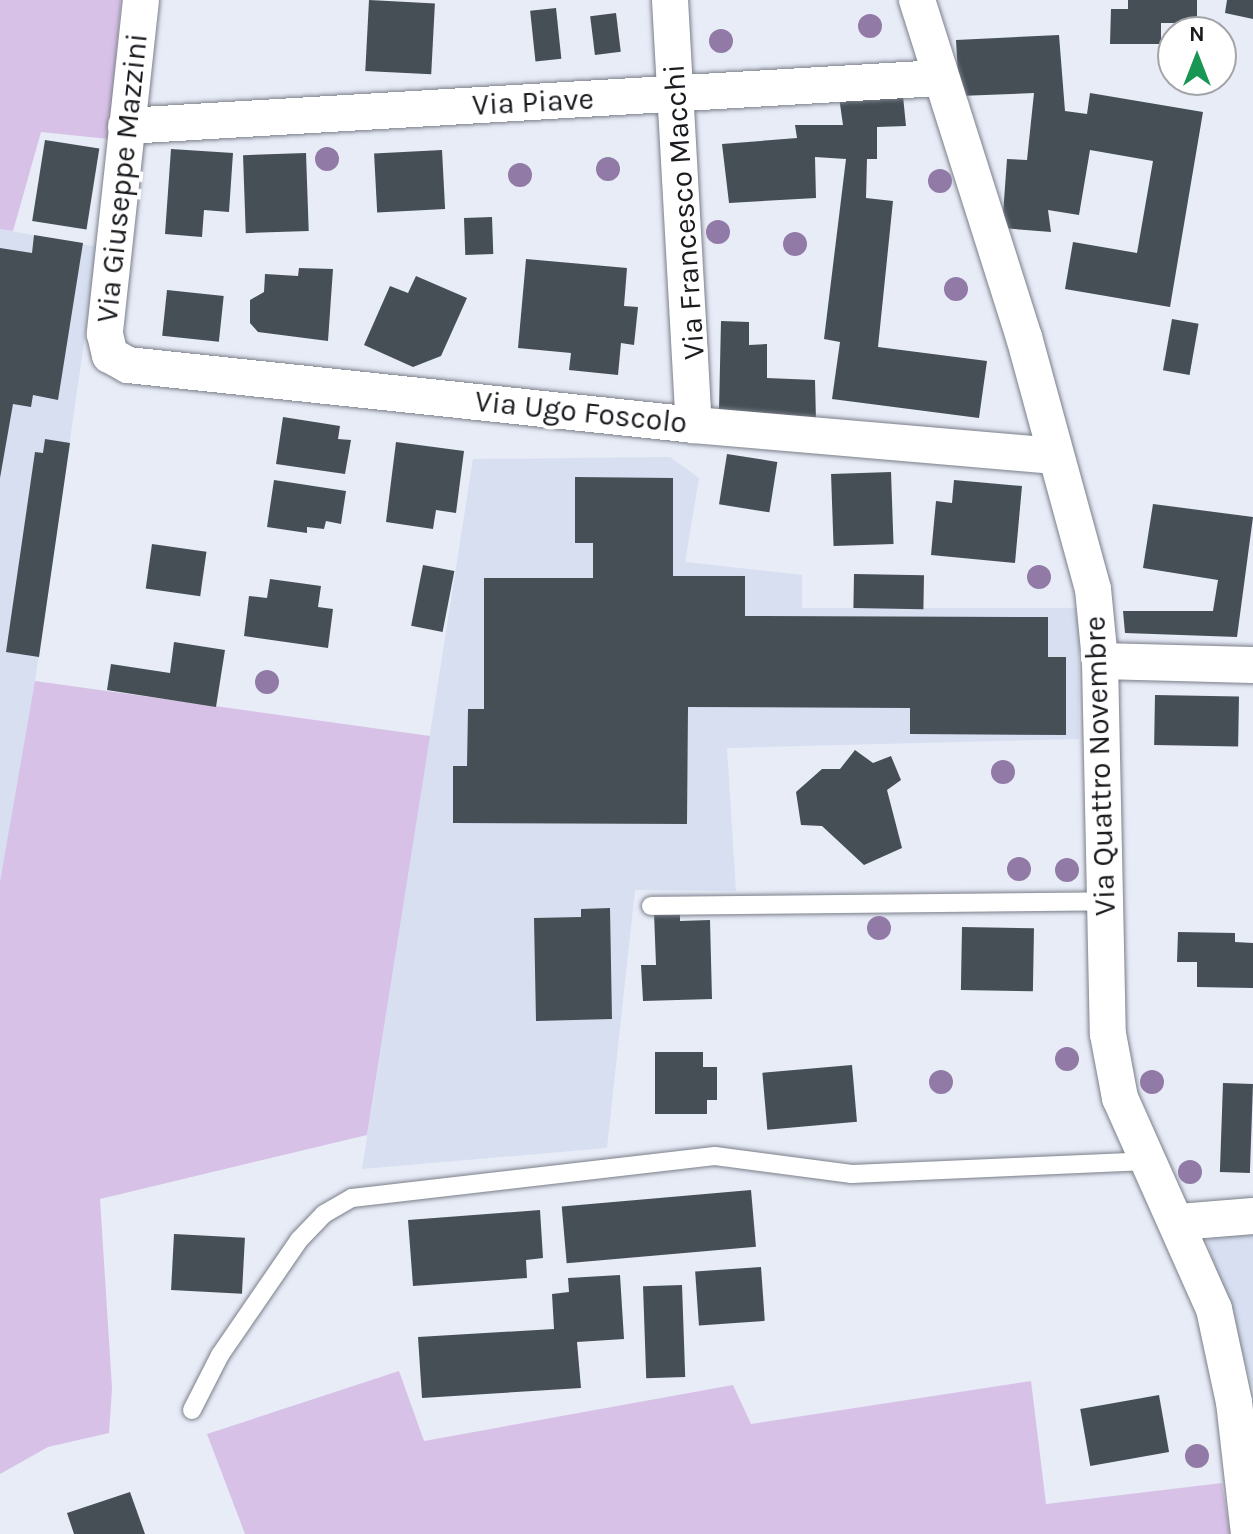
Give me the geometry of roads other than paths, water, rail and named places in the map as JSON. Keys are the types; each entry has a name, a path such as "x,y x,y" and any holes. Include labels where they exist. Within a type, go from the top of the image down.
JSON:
{"street":[{"name":"Via Giuseppe Mazzini","path":"110,355 105,334 141,0"},
{"name":"Via Francesco Macchi","path":"670,0 694,425"},
{"name":"Via Quattro Novembre","path":"917,0 939,78 1024,337 1093,589 1100,661 1108,1034 1120,1098 1147,1161 1179,1222 1214,1309 1243,1401 1249,1534"},
{"name":"Via Piave","path":"126,126 939,78"},
{"name":"Via Ugo Foscolo","path":"110,355 128,365 694,425 1055,456"},
{"path":"1100,661 1253,665"},
{"path":"1179,1222 1253,1216"}],"lane":[{"path":"651,906 1105,901"},
{"path":"192,1410 220,1355 299,1240 324,1214 352,1198 715,1156 852,1174 1147,1161"}]}
